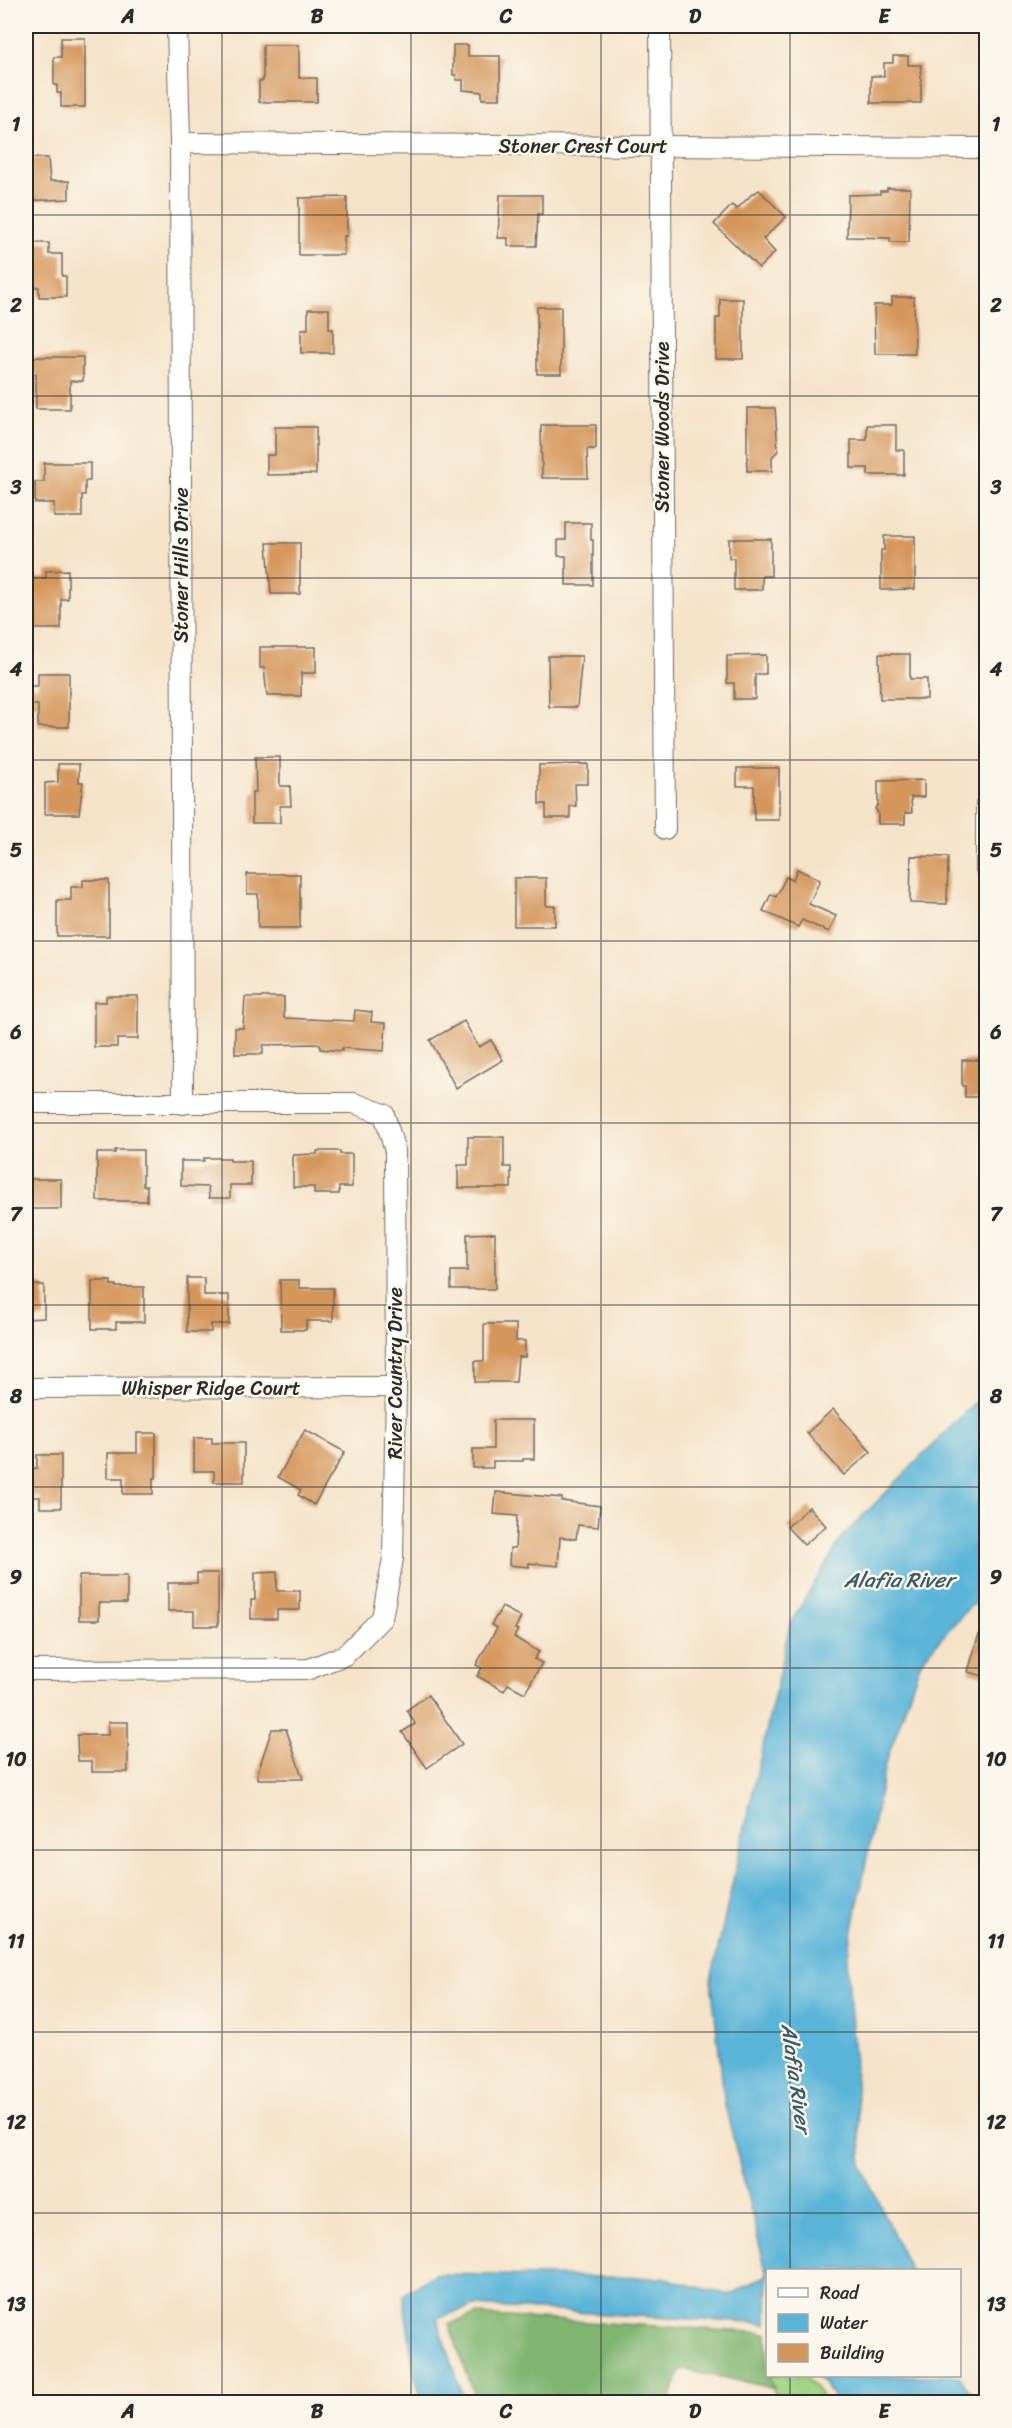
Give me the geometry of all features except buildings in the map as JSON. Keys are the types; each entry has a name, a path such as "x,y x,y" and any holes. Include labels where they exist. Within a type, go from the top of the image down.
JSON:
{"street":[{"name":"Stoner Hills Drive","path":"177,26 180,143 183,1104"},
{"name":"Stoner Woods Drive","path":"660,26 665,829"},
{"name":"Stoner Crest Court","path":"180,143 987,148"},
{"path":"987,804 987,869"},
{"name":"River Country Drive","path":"26,1103 354,1103 384,1114 395,1151 396,1387 393,1559 382,1618 345,1655 309,1669 26,1670"},
{"name":"Whisper Ridge Court","path":"26,1389 396,1387"}],"green space":[{"path":"476,2315 766,2333 766,2377 770,2377 774,2388 681,2369 669,2402 477,2402 449,2324"},
{"path":"770,2377 807,2377 826,2402 777,2402"}],"water":[{"name":"Alafia River","path":"986,1391 986,1597 969,1607 921,1661 885,1765 847,1959 862,2167 910,2269 766,2269 766,2271 725,2105 711,1980 790,1624 843,1536"},
{"name":"Alafia River","path":"434,2274 663,2278 729,2295 766,2276 766,2324 475,2306 437,2318 465,2402 423,2402 415,2377 403,2295"},
{"path":"818,2377 960,2377 979,2402 837,2402"}]}
